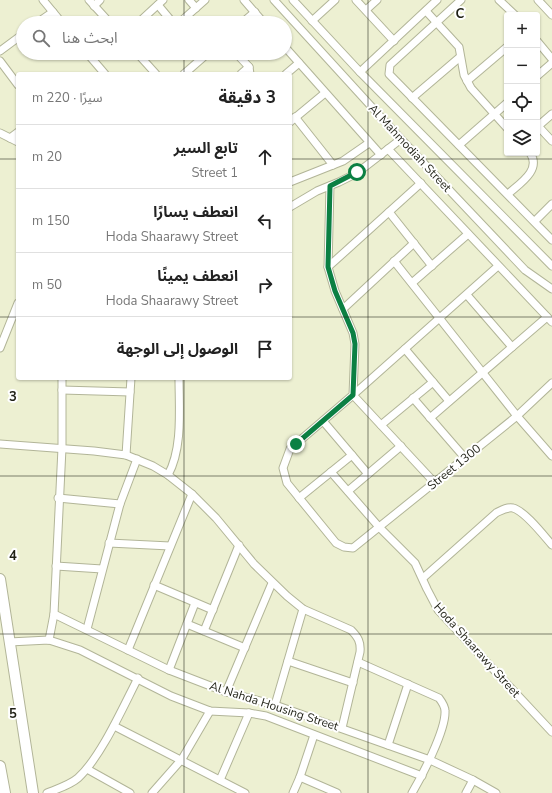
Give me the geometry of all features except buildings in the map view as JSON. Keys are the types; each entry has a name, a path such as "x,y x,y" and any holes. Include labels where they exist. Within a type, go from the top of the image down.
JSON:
{"street":[{"path":"43,0 56,16"},
{"path":"100,0 91,3 103,16"},
{"path":"189,0 196,8"},
{"path":"187,16 205,0"},
{"path":"244,0 258,16"},
{"name":"Al Mahmodiah Street","path":"274,0 289,16"},
{"name":"Al Mahmodiah Street","path":"293,0 360,72 552,266"},
{"path":"312,21 335,0"},
{"path":"356,0 394,41"},
{"path":"366,10 377,0"},
{"path":"360,72 437,0"},
{"path":"461,0 388,67 389,74 552,240"},
{"path":"499,0 512,12"},
{"path":"538,0 551,10"},
{"path":"145,16 160,2 169,16"},
{"path":"426,11 459,47 460,57 467,81 504,125"},
{"path":"47,16 53,12"},
{"path":"250,16 254,12"},
{"name":"Al Mahmodiah Street","path":"292,20 401,139 525,270 552,289"},
{"path":"0,51 16,39"},
{"path":"540,44 552,58"},
{"path":"467,81 506,48"},
{"path":"292,55 381,155"},
{"path":"336,68 346,57"},
{"path":"412,98 460,57"},
{"path":"93,60 102,72"},
{"path":"143,60 154,72"},
{"path":"186,72 197,60"},
{"path":"242,60 250,70"},
{"path":"0,61 16,82"},
{"path":"288,72 299,63"},
{"path":"540,73 552,63"},
{"path":"325,93 293,119 333,165"},
{"path":"459,145 504,106"},
{"path":"540,125 552,114"},
{"path":"540,129 552,141"},
{"path":"0,133 16,141"},
{"path":"10,138 16,134"},
{"path":"292,206 317,191 357,172 401,139"},
{"path":"292,181 333,165 353,155 369,143"},
{"path":"388,149 549,319 512,347 430,418"},
{"path":"508,194 532,170 533,160 531,156"},
{"path":"328,267 421,184"},
{"path":"330,186 328,267 335,291 353,333 355,344 353,395 434,482"},
{"path":"535,221 552,204"},
{"path":"389,212 432,266"},
{"path":"412,283 468,234"},
{"path":"343,309 414,243"},
{"path":"394,261 517,416 552,456"},
{"path":"352,455 299,498 287,483 283,474 284,462 290,449 440,319 498,266"},
{"path":"467,295 512,347"},
{"path":"0,348 16,308"},
{"path":"0,341 5,335"},
{"path":"405,349 449,401"},
{"path":"49,640 54,614 58,498 62,448 62,380"},
{"path":"126,455 131,380"},
{"path":"168,475 174,465 177,453 179,380"},
{"path":"381,425 433,382"},
{"name":"Street 1300","path":"299,498 336,543 344,547 353,548 517,416 552,383"},
{"path":"62,390 130,392"},
{"path":"413,398 465,458"},
{"path":"323,421 368,474"},
{"path":"0,444 62,448 126,455 168,475 192,494 216,518 272,583 303,609 351,630 357,636 361,647 342,728"},
{"path":"348,492 401,446"},
{"path":"87,629 120,504 137,459"},
{"name":"Hoda Shaarawy Street","path":"331,472 379,526 416,563 438,610 552,732"},
{"path":"128,650 192,494"},
{"path":"58,498 120,504"},
{"path":"423,578 496,513 505,508 515,508 523,514 552,545"},
{"path":"109,543 170,546"},
{"path":"204,630 239,545"},
{"path":"56,566 102,569"},
{"path":"0,579 33,793"},
{"path":"226,692 272,583"},
{"path":"154,586 213,610"},
{"path":"169,670 195,603"},
{"path":"275,705 303,609"},
{"name":"Al Nahda Housing Street","path":"54,614 169,670 226,692 275,705 430,760 473,780 496,793"},
{"path":"187,624 245,648"},
{"name":"Al Nahda Housing Street","path":"9,642 49,640 80,650 171,696 210,711 249,713 266,716 422,776"},
{"path":"288,661 353,683"},
{"path":"358,662 439,698 444,706 445,717 430,760 412,793"},
{"path":"47,793 76,779 87,769 114,726 138,678"},
{"path":"388,745 408,684"},
{"path":"152,793 182,759 210,711"},
{"path":"220,780 249,713"},
{"path":"114,726 182,759 245,793"},
{"path":"293,793 314,735"},
{"path":"0,766 5,793"},
{"path":"87,769 130,793"},
{"path":"300,777 334,793"},
{"path":"466,793 473,780"}],"route":[{"path":"296,444 353,395 355,344 353,333 335,291 330,276 327,257 330,186 357,172"}]}
